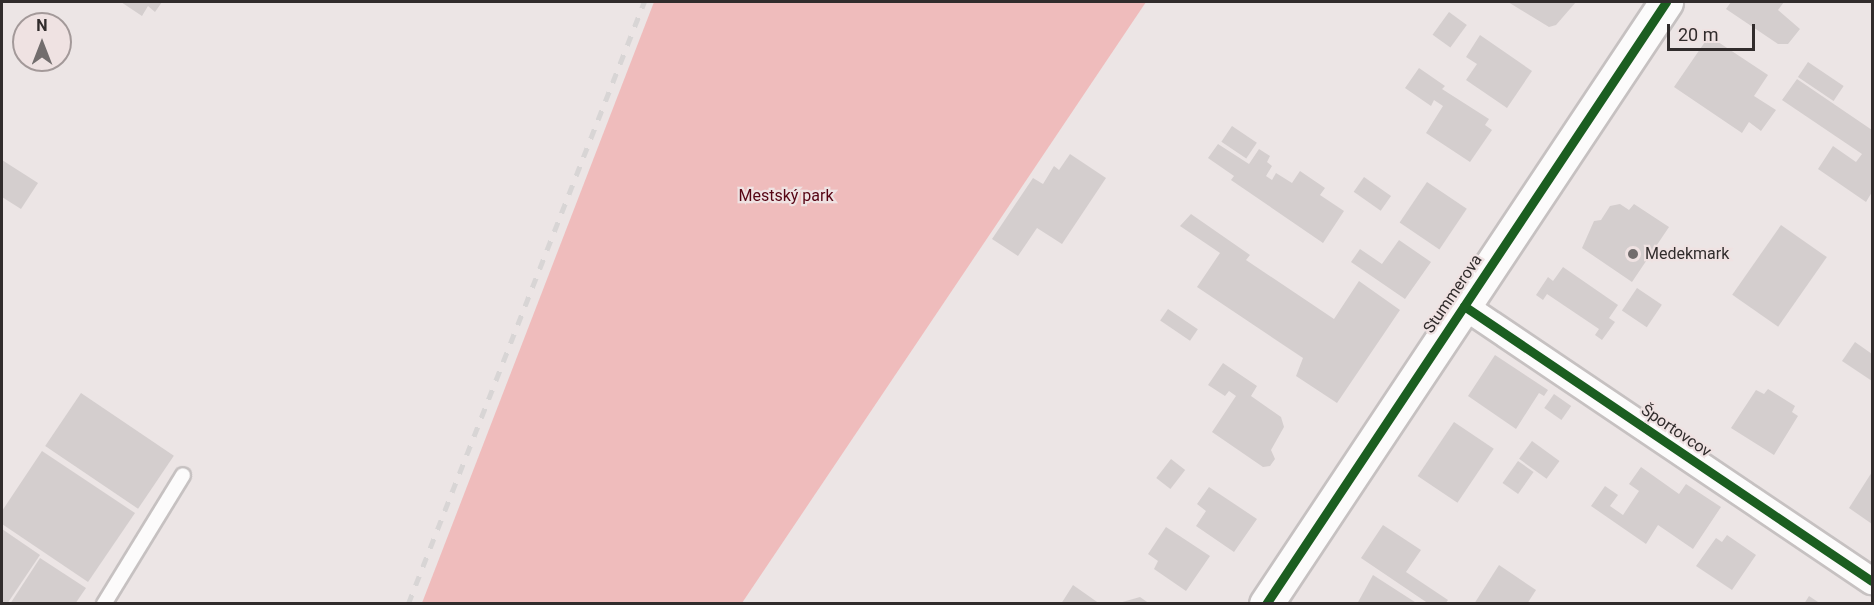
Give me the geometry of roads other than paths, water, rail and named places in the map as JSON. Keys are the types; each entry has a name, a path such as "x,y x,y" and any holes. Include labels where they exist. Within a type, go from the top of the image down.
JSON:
{"street":[{"name":"Stummerova","path":"1266,603 1666,2"},
{"name":"Športovcov","path":"1464,306 1872,581"}],"lane":[{"path":"104,603 183,475"}],"railway":[{"path":"408,604 644,2"}],"place":[{"name":"Medekmark","path":"1633,254"}],"park label":[{"name":"Mestský park","path":"786,196"}]}
